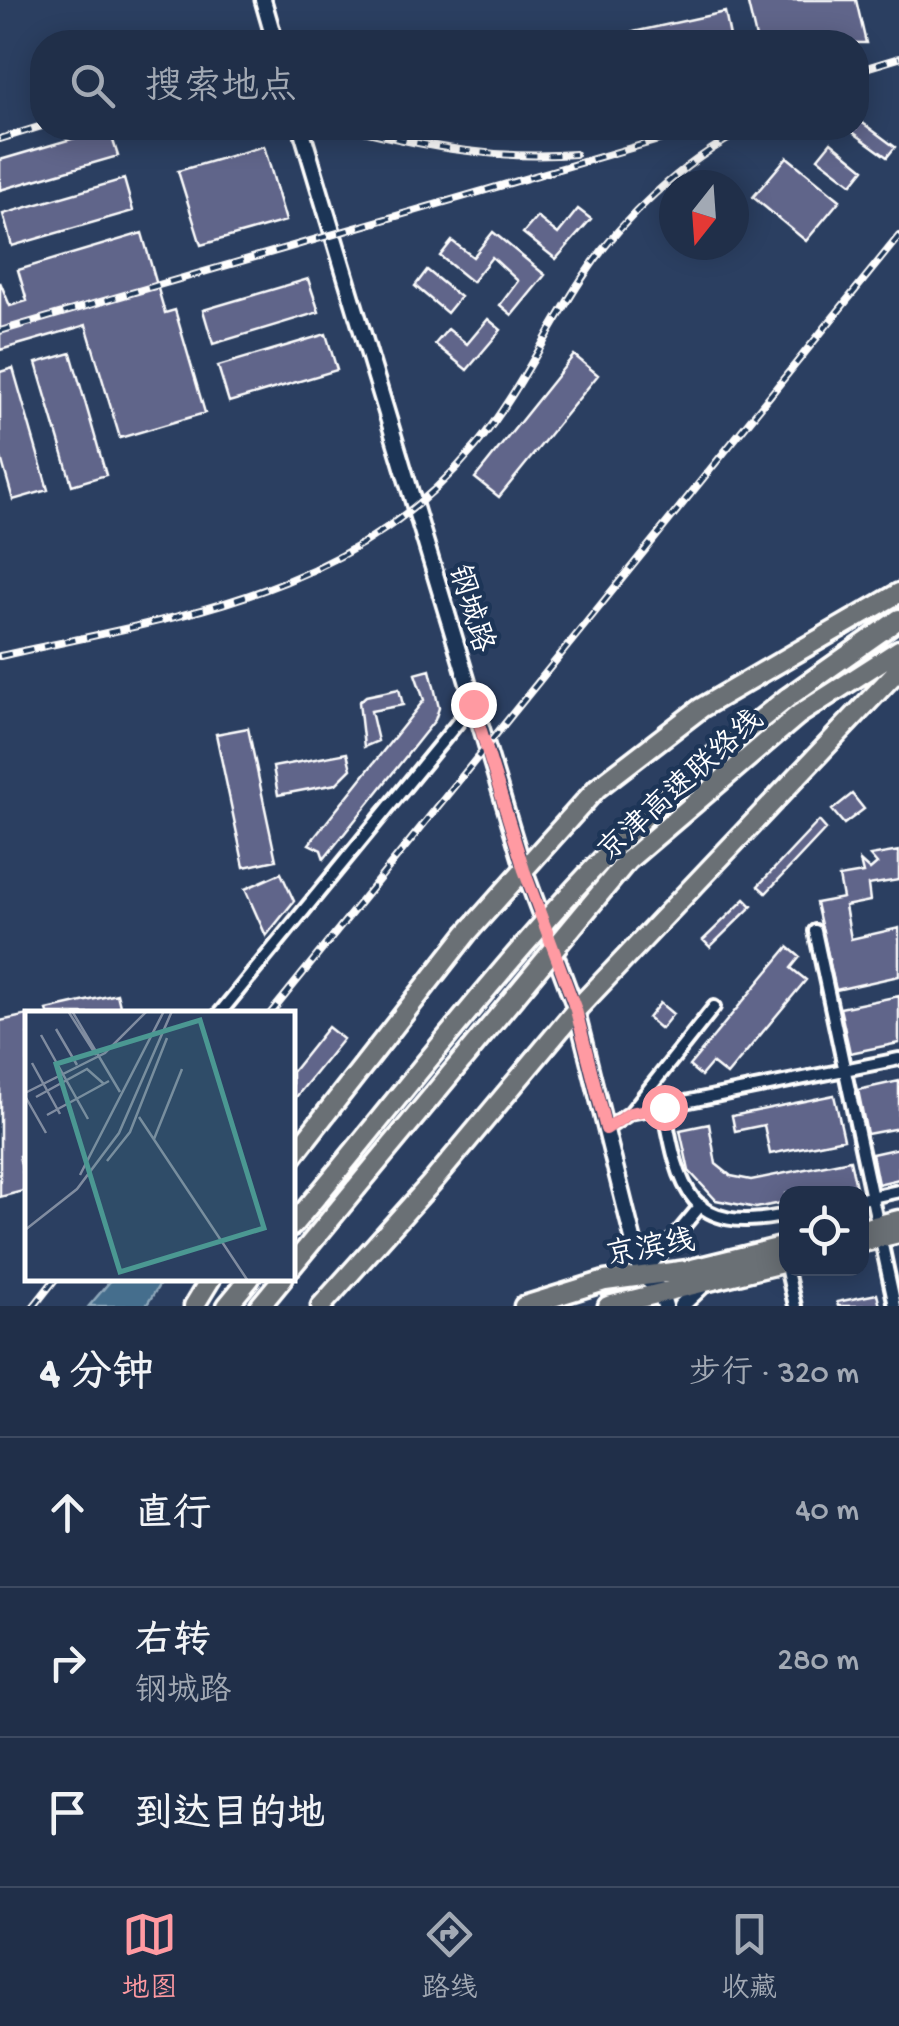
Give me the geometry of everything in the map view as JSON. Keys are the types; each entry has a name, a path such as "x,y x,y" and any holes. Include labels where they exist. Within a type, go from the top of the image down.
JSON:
{"highway":[{"path":"295,1153 467,934 596,788 701,708 899,593"},
{"name":"京津高速联络线","path":"295,1222 489,986 664,798 787,698 899,619"},
{"name":"京津高速联络线","path":"295,1262 627,861 798,715 899,650"},
{"path":"321,1306 424,1192 576,1010 899,670"},
{"path":"880,1231 899,1220"},
{"name":"京滨线","path":"524,1306 605,1280 779,1255"},
{"name":"京滨线","path":"608,1306 662,1297 779,1256"},
{"path":"662,1297 688,1270"},
{"path":"194,1306 209,1281"},
{"path":"228,1306 248,1281"},
{"path":"260,1306 280,1281"}],"street":[{"path":"263,0 272,30"},
{"name":"钢城路","path":"305,140 524,870 576,1010 642,1275"},
{"path":"221,1011 473,704"},
{"path":"816,931 846,1070 865,1186"},
{"path":"606,1129 630,1113 714,1007"},
{"path":"630,1113 899,1059"},
{"path":"664,1107 682,1187 701,1205 734,1222 779,1216"},
{"path":"869,1198 899,1191"},
{"path":"869,1203 880,1231 896,1306"},
{"path":"638,1301 642,1275 701,1205"},
{"path":"642,1275 662,1297"},
{"path":"789,1276 794,1306"},
{"path":"681,1306 711,1280"}],"water":[{"path":"110,1281 162,1281 146,1306 89,1306"}],"building":[{"path":"747,0 856,0 863,30 754,30"},
{"path":"725,12 729,30 642,30"},
{"path":"869,128 895,147 887,157 864,140 869,140"},
{"path":"68,140 113,140 118,156 0,190 0,160"},
{"path":"831,142 864,169 852,184 818,158"},
{"path":"264,146 286,221 201,245 178,171"},
{"path":"787,157 840,200 806,241 753,197"},
{"path":"124,179 133,211 12,246 3,214"},
{"path":"578,209 591,219 556,259 523,233 537,217 558,234"},
{"path":"493,232 545,275 512,315 500,305 518,281 492,257 472,282 440,256 452,241 473,257"},
{"path":"142,233 165,313 175,310 205,413 120,438 86,325 0,350 0,282 10,306 27,301 18,270"},
{"path":"427,270 460,297 447,313 415,286"},
{"path":"308,279 319,312 213,344 203,310"},
{"path":"488,319 501,330 467,370 435,344 448,329 467,344"},
{"path":"326,334 337,370 229,402 218,366"},
{"path":"71,353 106,475 72,485 36,363"},
{"path":"574,355 598,375 499,497 475,478"},
{"path":"13,368 48,490 13,500 0,454 0,372"},
{"path":"430,670 439,708 435,720 324,859 321,850 309,844 424,700 415,674"},
{"path":"399,689 403,705 371,711 378,741 364,747 359,702 366,696"},
{"path":"248,728 276,860 244,867 216,734"},
{"path":"347,753 351,769 336,784 278,795 273,767"},
{"path":"852,794 864,809 844,824 832,810"},
{"path":"819,821 826,829 766,893 758,886"},
{"path":"899,851 899,880 868,885 870,901 845,906 851,939 899,928 899,976 836,990 816,903 843,898 839,877 863,873 860,861 870,870 877,864 870,856"},
{"path":"281,873 294,901 266,936 245,889"},
{"path":"745,899 752,906 710,947 703,940"},
{"path":"788,947 800,957 791,968 806,980 727,1075 712,1063 701,1076 689,1066"},
{"path":"117,994 121,1011 47,1011"},
{"path":"899,996 899,1043 850,1053 840,1008"},
{"path":"660,1003 673,1014 661,1029 648,1018"},
{"path":"25,1016 25,1155 19,1156 25,1191 0,1197 0,1021"},
{"path":"328,1027 343,1039 295,1098 295,1068"},
{"path":"899,1081 899,1128 867,1134 858,1090"},
{"path":"834,1095 844,1139 770,1154 764,1125 735,1131 732,1116"},
{"path":"709,1124 716,1164 731,1176 751,1180 850,1160 856,1186 779,1186 779,1203 756,1208 716,1200 689,1171 680,1130"},
{"path":"899,1148 899,1179 878,1184 872,1154"},
{"path":"877,1294 880,1306 838,1306 837,1302"}],"railway":[{"path":"869,67 899,58"},
{"path":"0,139 30,130"},
{"path":"404,140 518,155 575,154"},
{"path":"0,331 659,140"},
{"path":"0,656 196,612 317,568 373,537 426,497 475,447 518,386 581,280 615,235 676,175 726,140"},
{"path":"272,1011 899,236"},
{"path":"34,1306 54,1281"}],"route":[{"path":"473,704 524,870 576,1010 606,1129 630,1113 664,1107"}]}
